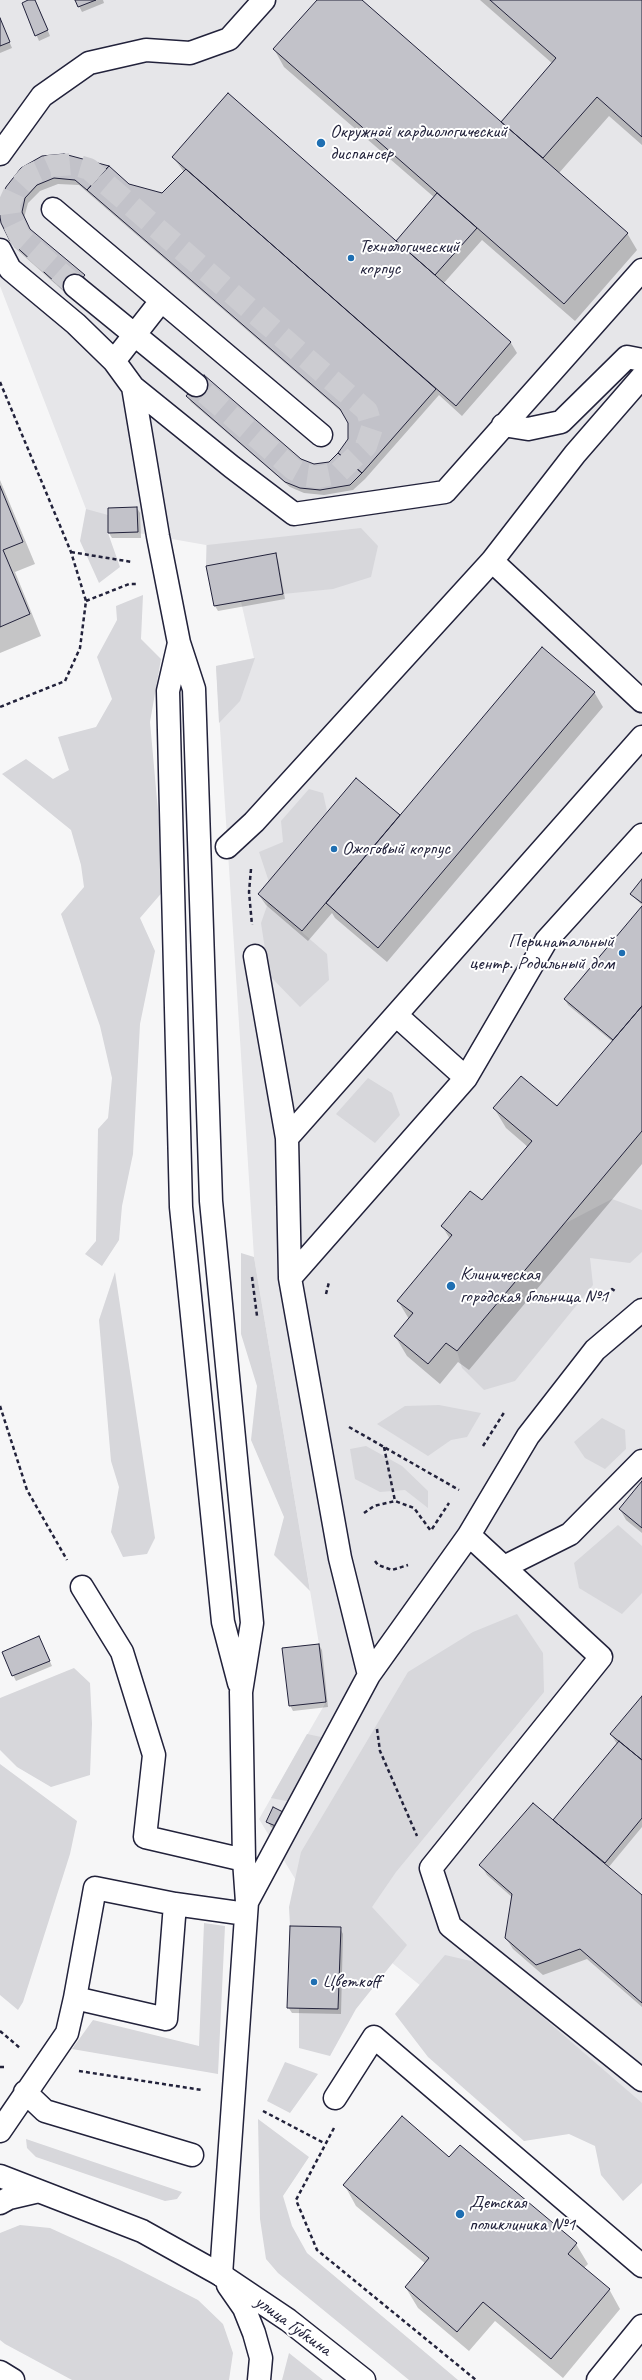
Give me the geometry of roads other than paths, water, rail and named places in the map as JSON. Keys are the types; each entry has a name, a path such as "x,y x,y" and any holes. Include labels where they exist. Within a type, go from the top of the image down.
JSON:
{"main road":[{"path":"0,154 42,96 89,63 146,50 190,53 229,39 264,0"},
{"path":"53,209 321,435"},
{"path":"0,250 10,270 76,324 114,361 133,387 232,467 294,514 445,492 642,270"},
{"path":"75,286 196,385"},
{"path":"114,361 161,301"},
{"path":"503,425 528,429 561,422 627,357 642,360"},
{"path":"227,847 254,822 492,561 575,454 642,377"},
{"path":"133,387 158,536 179,643 194,689 211,1201 252,1623 241,1692 244,1860 247,1908 221,2275 244,2308 254,2333 261,2358 259,2380"},
{"path":"492,561 642,700"},
{"path":"179,643 168,691 181,1207 223,1622 241,1692"},
{"path":"288,1138 642,737"},
{"path":"290,1278 466,1078 546,941 642,835"},
{"path":"255,956 288,1138 290,1278 340,1558 369,1675"},
{"path":"396,1015 466,1078"},
{"path":"247,1908 369,1675 470,1534 528,1436 595,1350 642,1310"},
{"path":"504,1567 570,1534 642,1461"},
{"path":"207,1463 236,1462"},
{"path":"470,1534 601,1658 430,1868 450,1926 642,2080"},
{"path":"82,1587 122,1652 154,1755 145,1837 244,1860"},
{"path":"0,2131 42,2066 67,2033 75,1998 95,1888 175,1904 247,1908"},
{"path":"75,1998 166,2019 175,1904"},
{"path":"334,2098 374,2037 642,2266"},
{"path":"25,2092 45,2111 192,2156"},
{"name":"улица Губкина","path":"0,2176 39,2190 142,2232 221,2275 288,2320 364,2380"},
{"path":"0,2203 9,2198 39,2190"},
{"path":"598,2380 642,2326"}],"tunnel":[{"path":"75,286 20,237 11,218 9,204 15,191 30,175 50,166 72,164 89,169 367,411 372,428 366,446 338,473 318,477 304,475 293,469 196,385"}],"place":[{"name":"Окружной кардиологический диспансер","path":"321,143"},
{"name":"Технологический корпус","path":"351,258"},
{"name":"Ожоговый корпус","path":"334,849"},
{"name":"Перинатальный центр. Родильный дом","path":"622,953"},
{"name":"Клиническая городская больница №1","path":"451,1286"},
{"name":"Цветкоff","path":"314,1982"},
{"name":"Детская поликлиника №1","path":"460,2214"}]}
